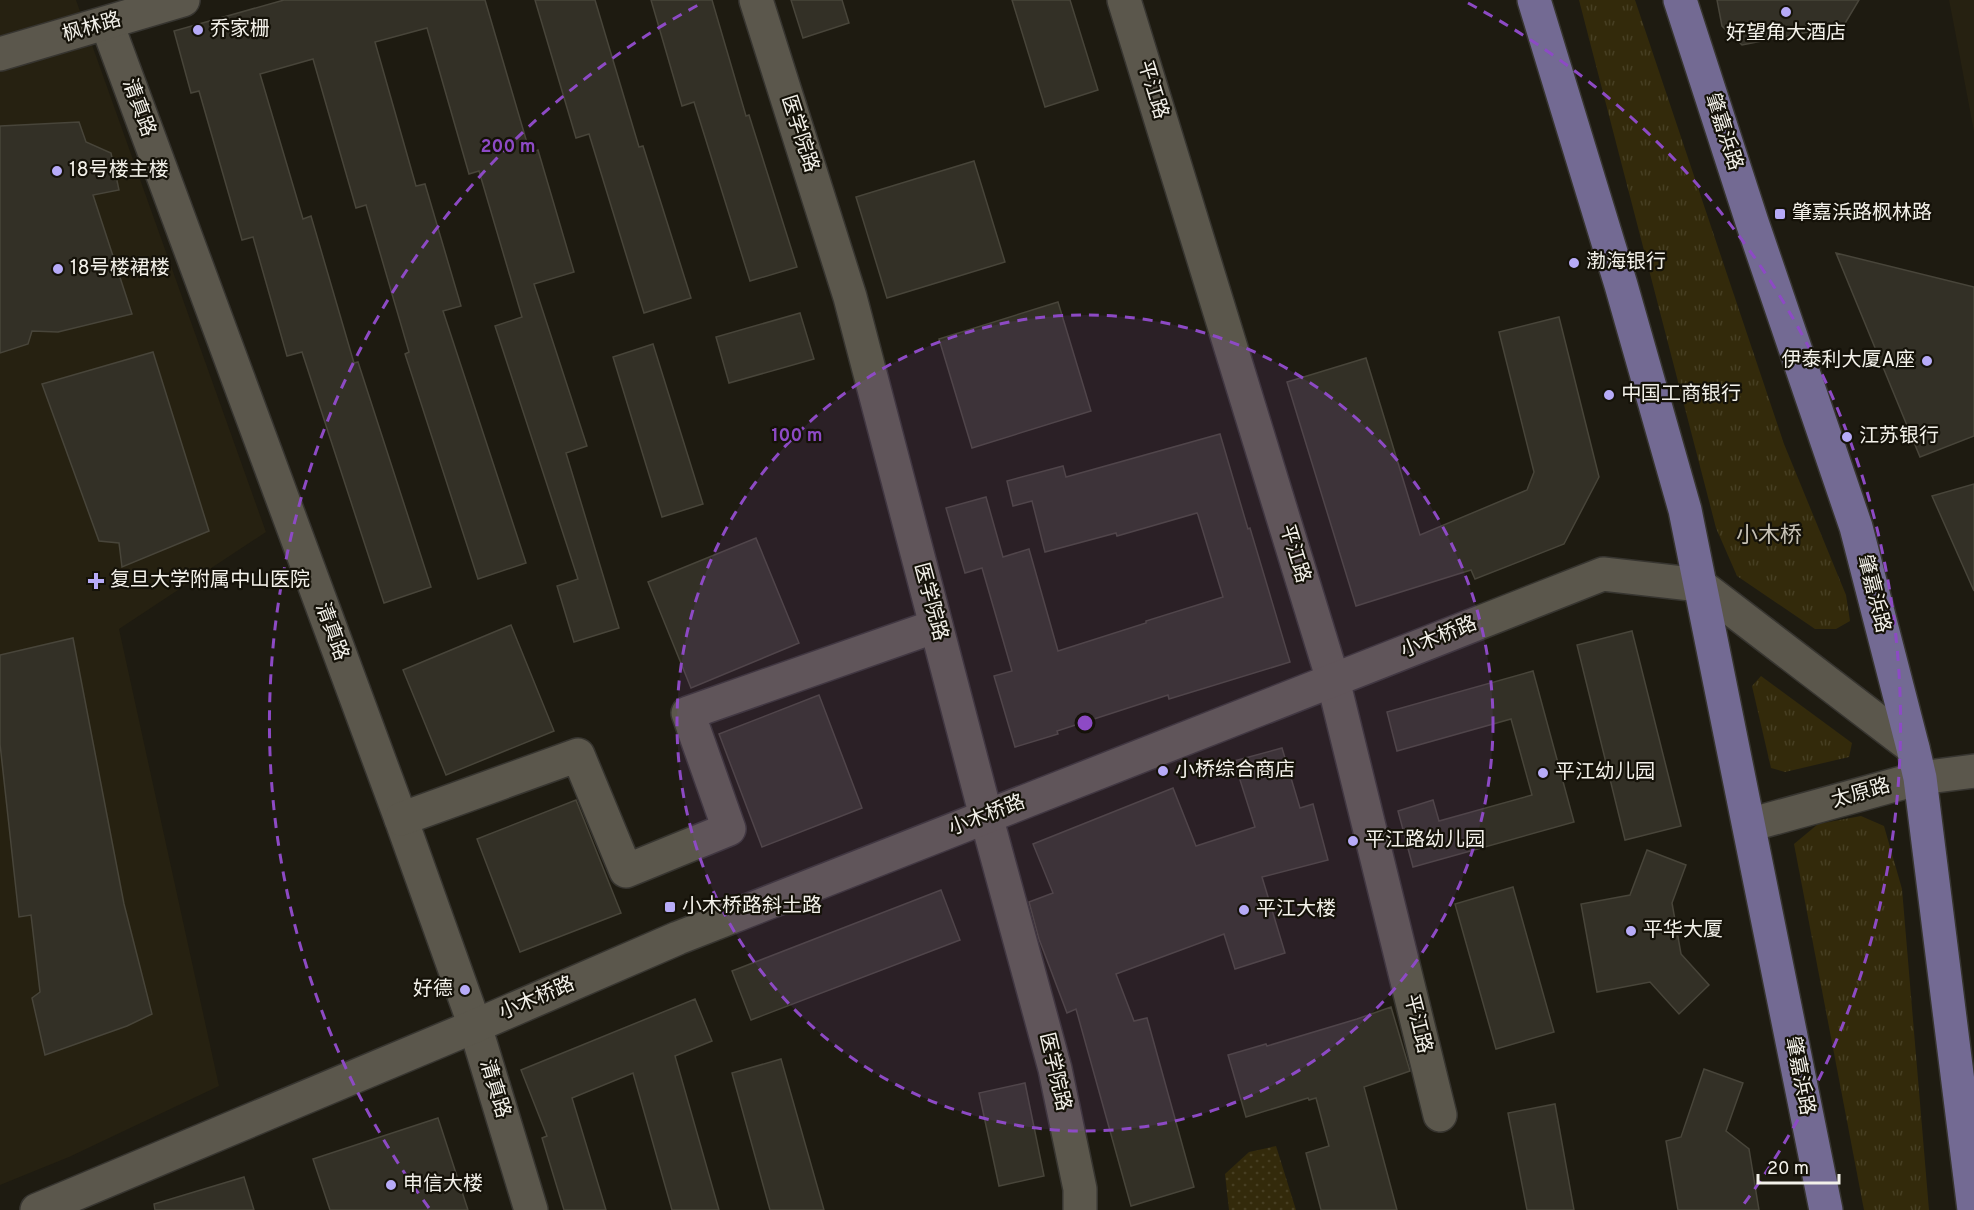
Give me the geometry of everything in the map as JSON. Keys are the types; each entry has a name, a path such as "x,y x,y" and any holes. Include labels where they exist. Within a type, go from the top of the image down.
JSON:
{"main road":[{"name":"肇嘉浜路","path":"1534,0 1621,285 1685,510 1826,1210"},
{"name":"肇嘉浜路","path":"1680,0 1752,222 1856,526 1917,763 1974,1210"}],"street":[{"name":"枫林路","path":"0,54 183,0"},
{"name":"医学院路","path":"756,0 850,297 1055,1069 1080,1190 1080,1210"},
{"name":"平江路","path":"1124,0 1333,680 1440,1115"},
{"name":"清真路","path":"106,24 401,819 475,1026 531,1210"},
{"name":"小木桥路","path":"37,1210 678,938 1603,574 1700,585"},
{"path":"1700,585 1917,763"},
{"path":"401,819 578,755 626,871 729,829 688,713 936,626"},
{"name":"太原路","path":"1749,825 1917,763 1974,771"}],"shaded area":[{"name":"复旦大学附属中山医院","path":"0,0 76,0 266,532 119,629 219,1086 69,1157 0,1185"},
{"path":"1949,0 1974,0 1974,132 1955,31"}],"green space":[{"path":"1579,0 1635,0 1784,444 1846,595 1850,621 1836,629 1815,629 1737,576 1716,528"},
{"path":"1761,676 1852,743 1849,757 1785,772 1771,768 1752,686"},
{"path":"1861,816 1884,826 1902,889 1929,1210 1864,1210 1794,844 1818,824"},
{"path":"1276,1146 1296,1210 1229,1210 1225,1174 1249,1152"}],"building":[{"path":"284,0 485,0 530,153 538,150 574,272 534,284 587,446 566,453 619,628 574,642 557,586 578,579 495,326 522,317 479,171 469,174 427,28 375,42 416,186 425,184 461,306 443,311 526,563 478,579 405,354 409,352 366,205 356,208 313,59 260,74 303,219 311,216 354,363 358,362 431,587 384,603 302,352 287,356 253,237 242,240 199,91 191,93 174,31"},
{"path":"535,0 595,0 639,147 643,146 691,298 644,313 589,134 576,138"},
{"path":"651,0 712,0 746,116 749,115 797,267 750,281 694,102 682,106"},
{"path":"791,0 842,0 849,23 803,38"},
{"path":"1012,0 1070,0 1098,90 1045,107"},
{"name":"好望角大酒店","path":"1717,0 1859,0 1844,25 1742,45 1722,26"},
{"path":"79,122 86,142 111,153 119,190 93,195 132,314 58,332 32,331 28,344 0,353 0,126"},
{"path":"974,161 1005,262 887,298 856,197"},
{"name":"伊泰利大厦A座","path":"1836,253 1974,287 1974,436 1920,457"},
{"path":"1058,302 1091,411 972,448 939,339"},
{"path":"800,313 814,359 729,383 716,337"},
{"path":"1559,317 1599,477 1564,544 1475,579 1471,570 1356,606 1287,382 1366,358 1420,535 1527,490 1534,472 1499,332"},
{"path":"653,344 703,504 662,517 613,357"},
{"path":"153,352 209,531 122,567 119,543 99,541 42,384"},
{"path":"1220,434 1290,662 1169,699 1168,695 1015,747 994,676 1012,671 982,568 965,573 946,508 986,497 1003,557 1029,549 1058,651 1223,597 1197,513 1117,536 1116,533 1045,552 1032,501 1013,506 1007,481 1063,466 1066,477"},
{"path":"1974,484 1974,591 1932,496"},
{"path":"756,538 799,643 691,688 648,582"},
{"path":"511,625 554,731 446,775 403,670"},
{"path":"1632,631 1681,826 1625,840 1577,645"},
{"path":"73,638 124,904 152,1014 127,1026 45,1055 32,998 40,992 31,915 19,917 0,744 0,655"},
{"name":"平江幼儿园","path":"1533,671 1574,822 1413,867 1398,811 1433,800 1439,821 1532,795 1511,719 1397,751 1387,712"},
{"path":"819,695 862,808 762,847 719,734"},
{"path":"1282,748 1300,808 1313,804 1328,860 1262,877 1285,953 1235,969 1224,934 1116,974 1134,1021 1147,1018 1194,1187 1131,1206 1076,1009 1067,1013 1039,939 1029,902 1053,893 1033,844 1173,788 1196,846 1255,827 1234,761"},
{"path":"576,800 621,913 520,952 477,839"},
{"name":"平华大厦","path":"1647,850 1686,865 1672,903 1681,954 1709,985 1679,1014 1650,982 1597,992 1581,904 1630,895"},
{"path":"1513,887 1554,1032 1496,1049 1455,904"},
{"path":"941,890 960,940 751,1020 732,971"},
{"path":"695,999 712,1041 675,1056 719,1210 672,1210 633,1073 572,1098 606,1210 564,1210 542,1138 547,1136 521,1070"},
{"path":"1391,1007 1410,1071 1364,1087 1397,1210 1321,1210 1306,1153 1329,1146 1316,1098 1309,1100 1308,1098 1246,1117 1228,1055 1266,1044 1267,1046"},
{"path":"781,1059 824,1210 770,1210 732,1073"},
{"path":"1704,1069 1743,1083 1726,1131 1749,1149 1759,1210 1678,1210 1666,1141 1681,1137"},
{"path":"1025,1083 1044,1176 999,1186 979,1093"},
{"path":"1555,1104 1574,1210 1527,1210 1508,1113"},
{"name":"申信大楼","path":"438,1118 468,1210 330,1210 313,1159"},
{"path":"244,1177 254,1210 155,1210 154,1204"}],"place":[{"name":"好望角大酒店","path":"1786,12"},
{"name":"乔家栅","path":"198,30"},
{"name":"18号楼主楼","path":"57,171"},
{"name":"肇嘉浜路枫林路","path":"1780,214"},
{"name":"渤海银行","path":"1574,263"},
{"name":"18号楼裙楼","path":"58,269"},
{"name":"伊泰利大厦A座","path":"1927,361"},
{"name":"中国工商银行","path":"1609,395"},
{"name":"江苏银行","path":"1847,437"},
{"name":"复旦大学附属中山医院","path":"96,581"},
{"name":"小桥综合商店","path":"1163,771"},
{"name":"平江幼儿园","path":"1543,773"},
{"name":"平江路幼儿园","path":"1353,841"},
{"name":"小木桥路斜土路","path":"670,907"},
{"name":"平江大楼","path":"1244,910"},
{"name":"平华大厦","path":"1631,931"},
{"name":"好德","path":"465,990"},
{"name":"申信大楼","path":"391,1185"}],"district":[{"name":"小木桥","path":"1769,536"}]}
